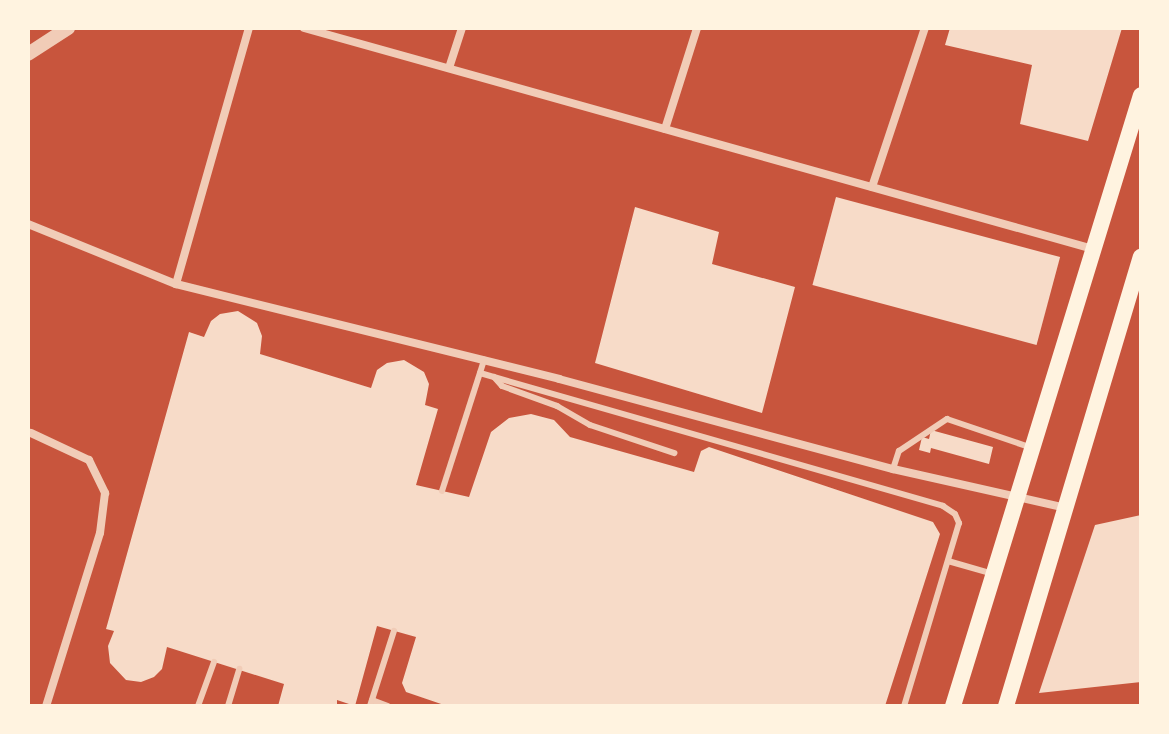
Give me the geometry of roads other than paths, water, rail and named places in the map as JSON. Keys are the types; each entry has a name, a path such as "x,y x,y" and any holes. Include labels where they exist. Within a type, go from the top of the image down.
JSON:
{"main road":[{"path":"953,706 1141,95"},
{"path":"1006,706 1141,257"}],"street":[{"path":"28,54 68,28"},
{"path":"176,284 249,28"},
{"path":"304,28 1093,249"},
{"path":"449,68 462,28"},
{"path":"665,129 697,28"},
{"path":"872,187 925,28"},
{"path":"28,224 176,284 484,360 893,469 1066,508"},
{"path":"31,433 89,460 105,493 100,533 46,706"}],"lane":[{"path":"442,491 484,360"},
{"path":"480,373 943,506 955,514 959,523 904,706"},
{"path":"494,377 502,386 557,406 590,425 674,453"},
{"path":"893,469 899,451 947,419 1032,448"},
{"path":"948,561 993,574"},
{"path":"388,706 371,703 394,631"},
{"path":"198,706 214,662"},
{"path":"228,706 239,669"}]}
